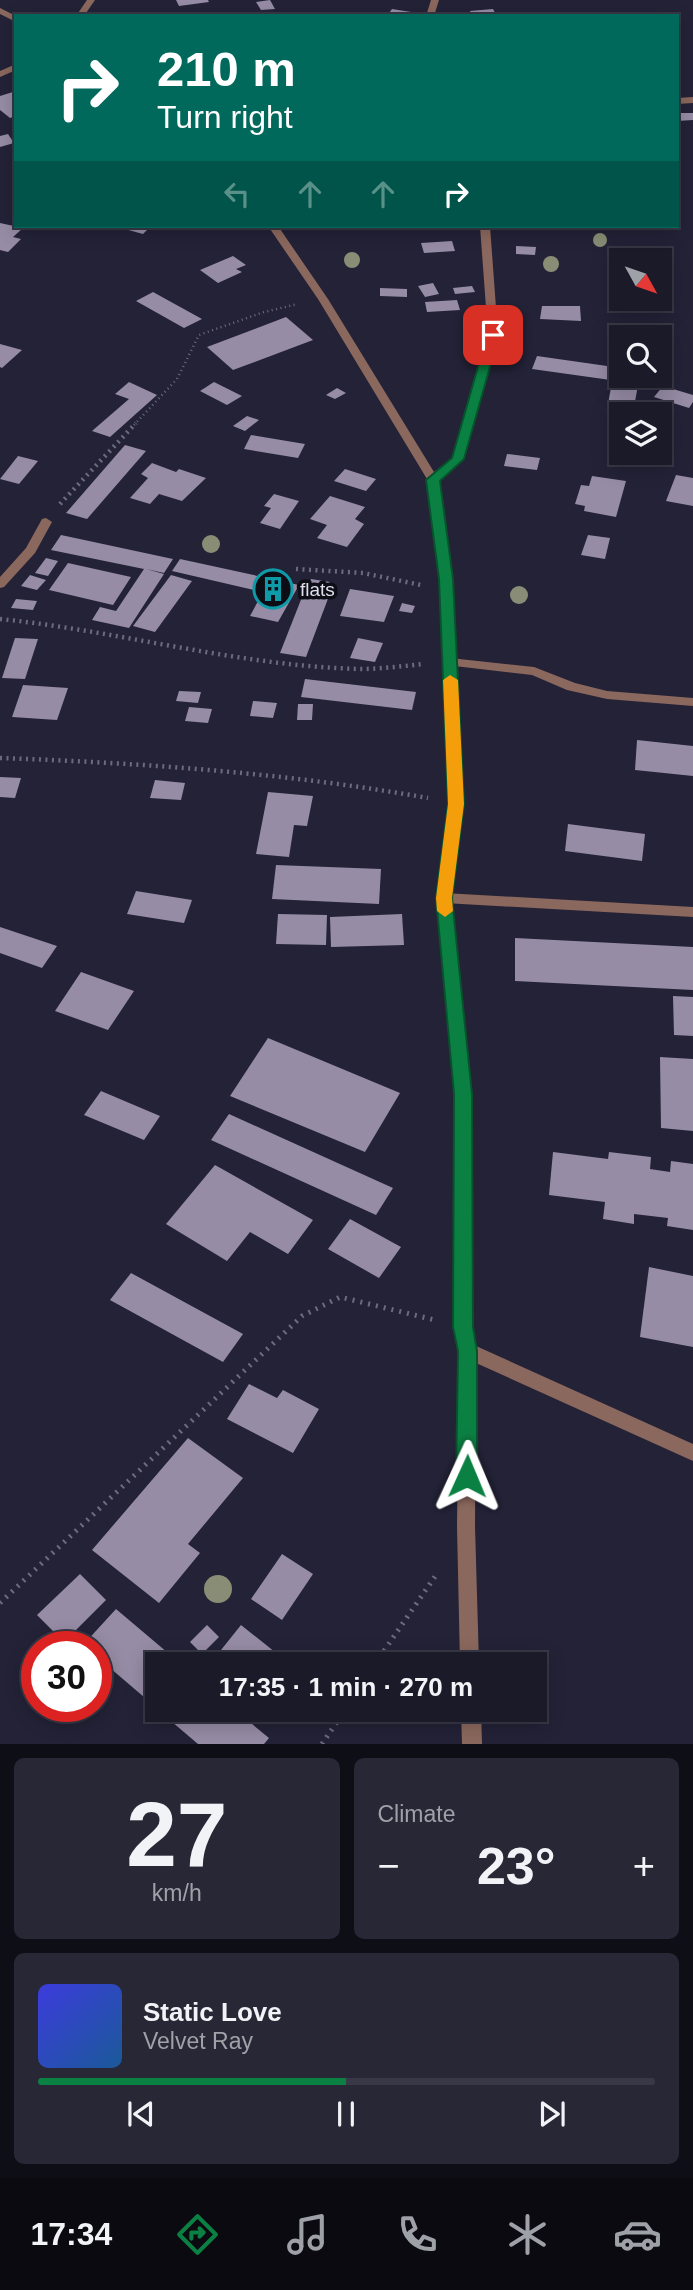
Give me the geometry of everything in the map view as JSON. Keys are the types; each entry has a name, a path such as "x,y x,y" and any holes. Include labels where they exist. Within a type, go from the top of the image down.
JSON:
{"street":[{"path":"274,228 323,299 433,480 446,590 456,804 444,898 463,1094 463,1327 468,1351 466,1526 470,1652"},
{"path":"433,480 458,459 493,335 485,228"},
{"path":"0,584 31,550 46,523"},
{"path":"450,662 483,663 534,671 572,687 607,695 693,702"},
{"path":"444,898 693,912"},
{"path":"468,1351 693,1453"},
{"path":"471,1722 472,1744"}],"path":[{"path":"46,523 64,498 177,379 200,335 264,312 323,299"},
{"path":"296,569 363,573 446,590"},
{"path":"0,620 50,624 182,649 285,662 361,669 450,662"},
{"path":"0,758 88,761 330,781 456,804"},
{"path":"0,1603 302,1316 340,1297 463,1327"},
{"path":"383,1652 466,1526"},
{"path":"322,1744 337,1722"}],"building":[{"path":"176,0 208,0 209,2 179,6"},
{"path":"270,0 275,9 261,10 256,2"},
{"path":"392,9 411,12 410,14 388,14"},
{"path":"493,9 495,13 503,14 471,14 470,11"},
{"path":"14,92 14,117 10,118 0,110 0,96"},
{"path":"679,113 693,113 693,120 679,121"},
{"path":"8,134 14,143 0,147 0,136"},
{"path":"0,223 23,228 13,237 21,239 8,252 0,250"},
{"path":"121,228 149,228 143,234"},
{"path":"452,241 455,251 424,253 421,243"},
{"path":"516,246 536,247 535,255 516,254"},
{"path":"233,256 246,265 236,269 242,272 218,283 200,270"},
{"path":"433,283 439,294 425,297 418,286"},
{"path":"472,286 475,292 455,294 453,288"},
{"path":"380,288 407,289 407,297 380,296"},
{"path":"153,292 202,319 184,328 136,301"},
{"path":"457,300 460,310 427,312 425,302"},
{"path":"542,306 580,306 581,321 540,319"},
{"path":"286,317 313,340 233,370 207,347"},
{"path":"0,344 22,350 2,368 0,367"},
{"path":"537,356 609,366 609,380 532,369"},
{"path":"129,382 157,395 110,437 92,431 129,399 115,394"},
{"path":"214,382 242,396 227,405 200,391"},
{"path":"337,388 346,393 335,399 326,395"},
{"path":"611,388 637,388 635,402 608,404"},
{"path":"661,388 670,388 693,395 693,402 689,408 654,397"},
{"path":"247,416 259,420 245,431 233,426"},
{"path":"251,435 305,444 298,458 244,449"},
{"path":"125,445 146,451 87,519 66,513"},
{"path":"507,454 540,458 537,470 504,466"},
{"path":"18,456 38,461 19,484 0,479"},
{"path":"152,463 176,472 179,469 206,478 182,501 159,494 150,504 130,498 148,478 141,474"},
{"path":"345,469 376,479 366,491 334,481"},
{"path":"676,475 693,478 693,506 666,501"},
{"path":"592,476 626,481 616,517 584,511 585,506 575,504 581,485 589,486"},
{"path":"274,494 299,501 280,529 260,523 271,508 264,506"},
{"path":"330,496 365,507 355,519 364,524 347,547 317,538 327,525 310,519"},
{"path":"61,535 173,559 164,573 146,569 164,574 129,628 92,620 100,607 116,611 144,569 51,550"},
{"path":"588,535 610,538 605,559 581,555"},
{"path":"46,558 58,561 48,576 35,573"},
{"name":"flats","path":"180,559 299,585 278,622 250,616 263,592 172,571"},
{"path":"68,563 131,577 113,605 49,590"},
{"path":"30,575 46,580 37,590 21,586"},
{"path":"171,575 192,581 155,632 133,626"},
{"path":"311,579 330,582 326,591 307,588"},
{"path":"350,589 394,596 384,622 340,616"},
{"name":"flats","path":"304,592 329,596 306,657 280,653"},
{"path":"16,599 37,601 33,610 11,608"},
{"path":"402,603 415,606 412,613 399,611"},
{"path":"15,638 38,639 25,679 2,678"},
{"path":"358,638 383,643 375,662 350,658"},
{"path":"305,679 416,692 412,710 301,697"},
{"path":"23,685 68,688 57,720 12,717"},
{"path":"179,691 201,692 198,703 176,701"},
{"path":"253,701 277,703 273,718 250,716"},
{"path":"298,704 313,704 312,720 297,720"},
{"path":"189,707 212,709 208,723 185,721"},
{"path":"637,740 693,746 693,776 635,770"},
{"path":"0,777 21,778 15,798 0,797"},
{"path":"155,780 185,783 181,800 150,798"},
{"path":"268,792 313,796 307,826 294,825 289,857 256,854"},
{"path":"568,824 645,834 642,861 565,851"},
{"path":"276,865 381,869 379,904 272,899"},
{"path":"136,891 192,900 184,923 127,914"},
{"path":"278,914 327,915 326,945 276,944"},
{"path":"402,914 404,945 331,947 330,917"},
{"path":"0,927 57,946 42,968 0,953"},
{"path":"515,938 693,947 693,990 515,981"},
{"path":"81,972 134,991 108,1030 55,1011"},
{"path":"673,996 693,997 693,1036 674,1035"},
{"path":"268,1038 400,1093 365,1152 230,1096"},
{"path":"660,1057 693,1059 693,1131 661,1128"},
{"path":"101,1091 160,1116 144,1140 84,1115"},
{"path":"229,1114 393,1188 376,1215 211,1140"},
{"path":"553,1152 608,1159 609,1152 651,1157 650,1169 670,1172 671,1161 693,1164 693,1230 667,1226 668,1218 634,1214 634,1224 603,1219 605,1202 549,1195"},
{"path":"215,1165 313,1220 288,1254 250,1232 227,1261 166,1224"},
{"path":"350,1219 401,1247 379,1278 328,1249"},
{"path":"649,1267 693,1276 693,1347 640,1337"},
{"path":"131,1273 243,1334 223,1362 110,1300"},
{"path":"249,1384 277,1398 283,1390 319,1409 293,1453 227,1419"},
{"path":"188,1438 243,1478 188,1544 200,1553 159,1603 92,1550"},
{"path":"282,1554 313,1574 282,1620 251,1599"},
{"path":"80,1574 106,1600 75,1631 53,1631 37,1615"},
{"path":"116,1609 167,1652 145,1652 145,1698 112,1670 112,1631 96,1631"},
{"path":"207,1625 219,1637 204,1652 200,1652 190,1642"},
{"path":"241,1625 275,1652 219,1652"},
{"path":"172,1722 250,1722 269,1738 264,1744 198,1744"}],"slow traffic":[{"path":"445,911 444,898 456,804 450,680"}],"place":[{"name":"flats","path":"273,589"}],"route":[{"path":"467,1476 468,1351 463,1327 463,1094 444,898 456,804 446,579 433,480 458,459 493,335"}]}
